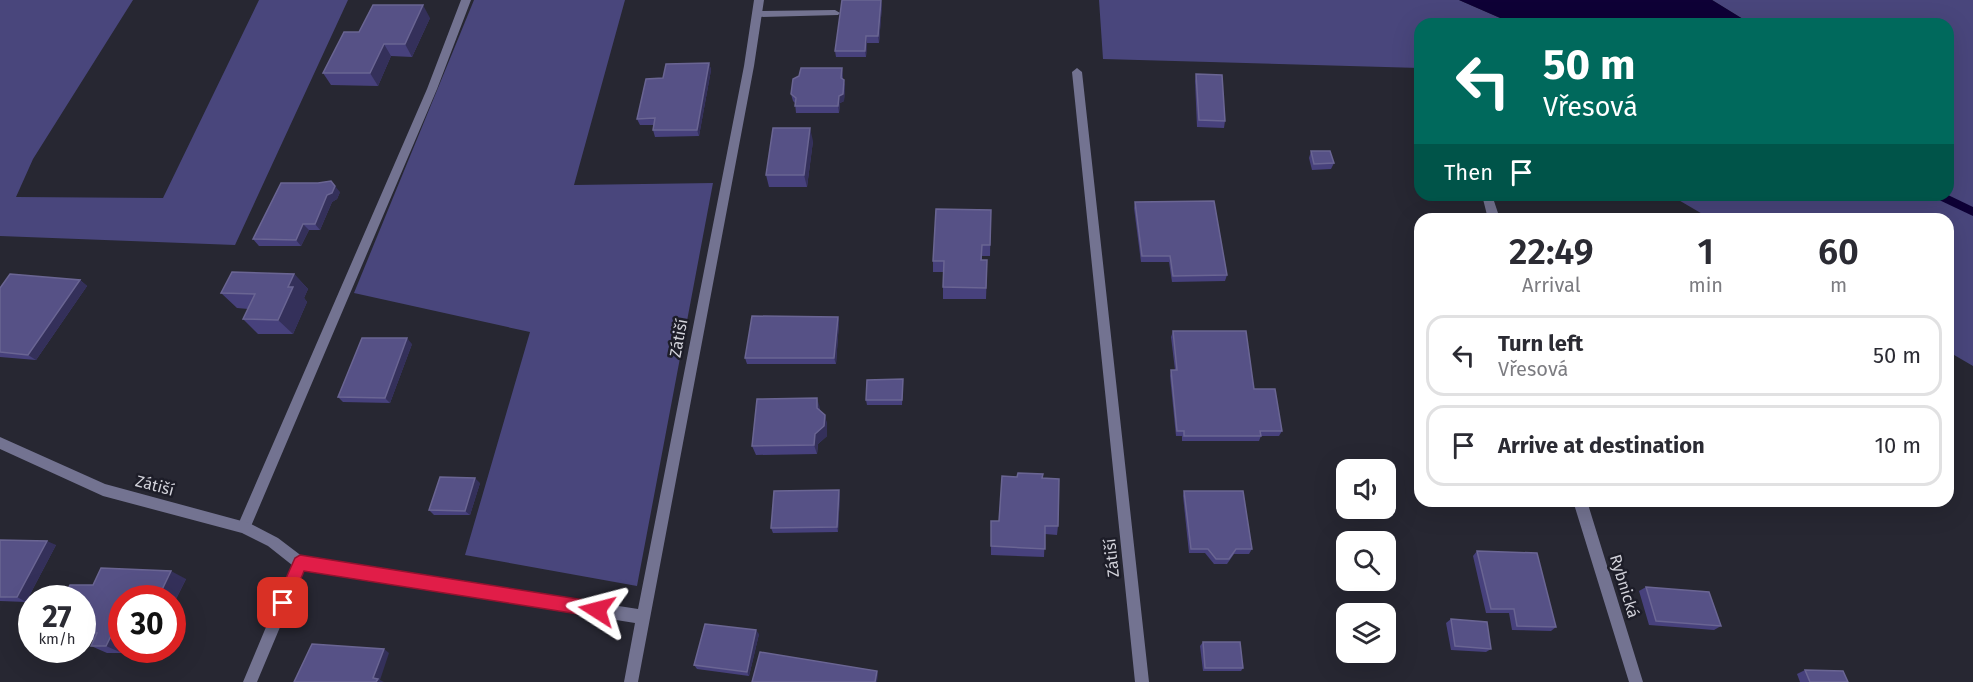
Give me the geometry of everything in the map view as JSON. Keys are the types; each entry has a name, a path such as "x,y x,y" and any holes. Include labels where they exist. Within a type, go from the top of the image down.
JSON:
{"street":[{"path":"244,527 432,89 466,0"},
{"name":"Zátiší","path":"631,682 749,66 759,0"},
{"path":"757,14 835,13"},
{"name":"Zátiší","path":"1077,72 1142,682"},
{"name":"Zátiší","path":"0,443 103,490 244,527 273,542 300,563"},
{"name":"Rybnická","path":"1582,507 1635,682"},
{"path":"250,682 300,563 643,617"}],"shaded area":[{"path":"0,0 133,0 33,159 16,197 163,198 259,0 348,0 235,245 0,236"},
{"path":"474,0 625,0 574,185 713,183 637,586 465,555 530,332 354,293"},
{"path":"1099,0 1459,0 1500,18 1414,18 1414,68 1103,59"},
{"path":"1459,0 1712,0 1741,18 1500,18"},
{"path":"1712,0 1973,0 1973,366 1954,355 1954,213 1701,213 1680,201 1954,201 1954,18 1741,18"}],"building":[{"path":"842,0 881,0 878,36 866,36 865,51 835,51"},
{"path":"373,5 423,5 405,44 384,44 370,73 323,73 344,32 359,32"},
{"path":"709,63 697,130 653,130 655,118 637,119 646,79 663,78 666,64"},
{"path":"801,68 842,68 843,94 839,96 838,106 795,106 796,98 791,94 793,79 799,76"},
{"path":"1196,74 1222,75 1225,121 1199,120"},
{"path":"773,128 810,128 804,175 766,175"},
{"path":"1311,151 1330,151 1334,163 1314,164"},
{"path":"331,181 335,186 332,193 327,195 315,224 303,224 296,240 253,239 281,183"},
{"path":"1214,201 1227,275 1173,276 1170,256 1142,256 1135,202"},
{"path":"936,209 991,210 990,245 982,245 981,260 987,260 986,288 943,287 944,261 933,261"},
{"path":"232,272 294,274 288,287 293,287 278,320 243,319 255,294 221,293"},
{"path":"10,274 80,280 28,355 0,352 0,288"},
{"path":"752,316 838,317 834,358 745,358"},
{"path":"1173,331 1246,331 1254,389 1275,389 1282,431 1260,431 1261,436 1184,436 1184,431 1177,431 1171,370 1177,370"},
{"path":"362,338 407,338 385,398 338,397"},
{"path":"903,379 902,400 866,400 867,380"},
{"path":"817,398 817,408 825,415 824,426 815,434 814,445 752,446 757,399"},
{"path":"1018,473 1043,474 1042,478 1059,479 1058,526 1045,526 1045,549 991,546 991,521 999,521 1002,476 1017,477"},
{"path":"440,477 475,478 465,511 429,510"},
{"path":"839,490 837,527 771,528 774,491"},
{"path":"1184,491 1243,491 1252,549 1236,549 1229,559 1216,559 1208,549 1191,549"},
{"path":"0,540 47,541 23,585 18,585 17,597 0,597"},
{"path":"1477,551 1537,553 1556,627 1517,626 1514,609 1491,609"},
{"path":"101,568 171,571 164,585 108,585 108,642 106,646 96,646 96,585 93,585"},
{"path":"1646,587 1709,592 1721,626 1656,621"},
{"path":"1451,619 1487,622 1491,649 1455,646"},
{"path":"705,624 756,630 747,672 694,665"},
{"path":"1203,642 1240,642 1243,668 1205,668"},
{"path":"312,644 384,649 373,678 378,679 376,682 294,682"},
{"path":"760,652 877,671 875,682 752,682"},
{"path":"1805,670 1843,671 1848,682 1810,682"}],"waterway":[{"path":"1951,201 1973,212"}],"route":[{"path":"283,603 300,563 597,610"}]}
